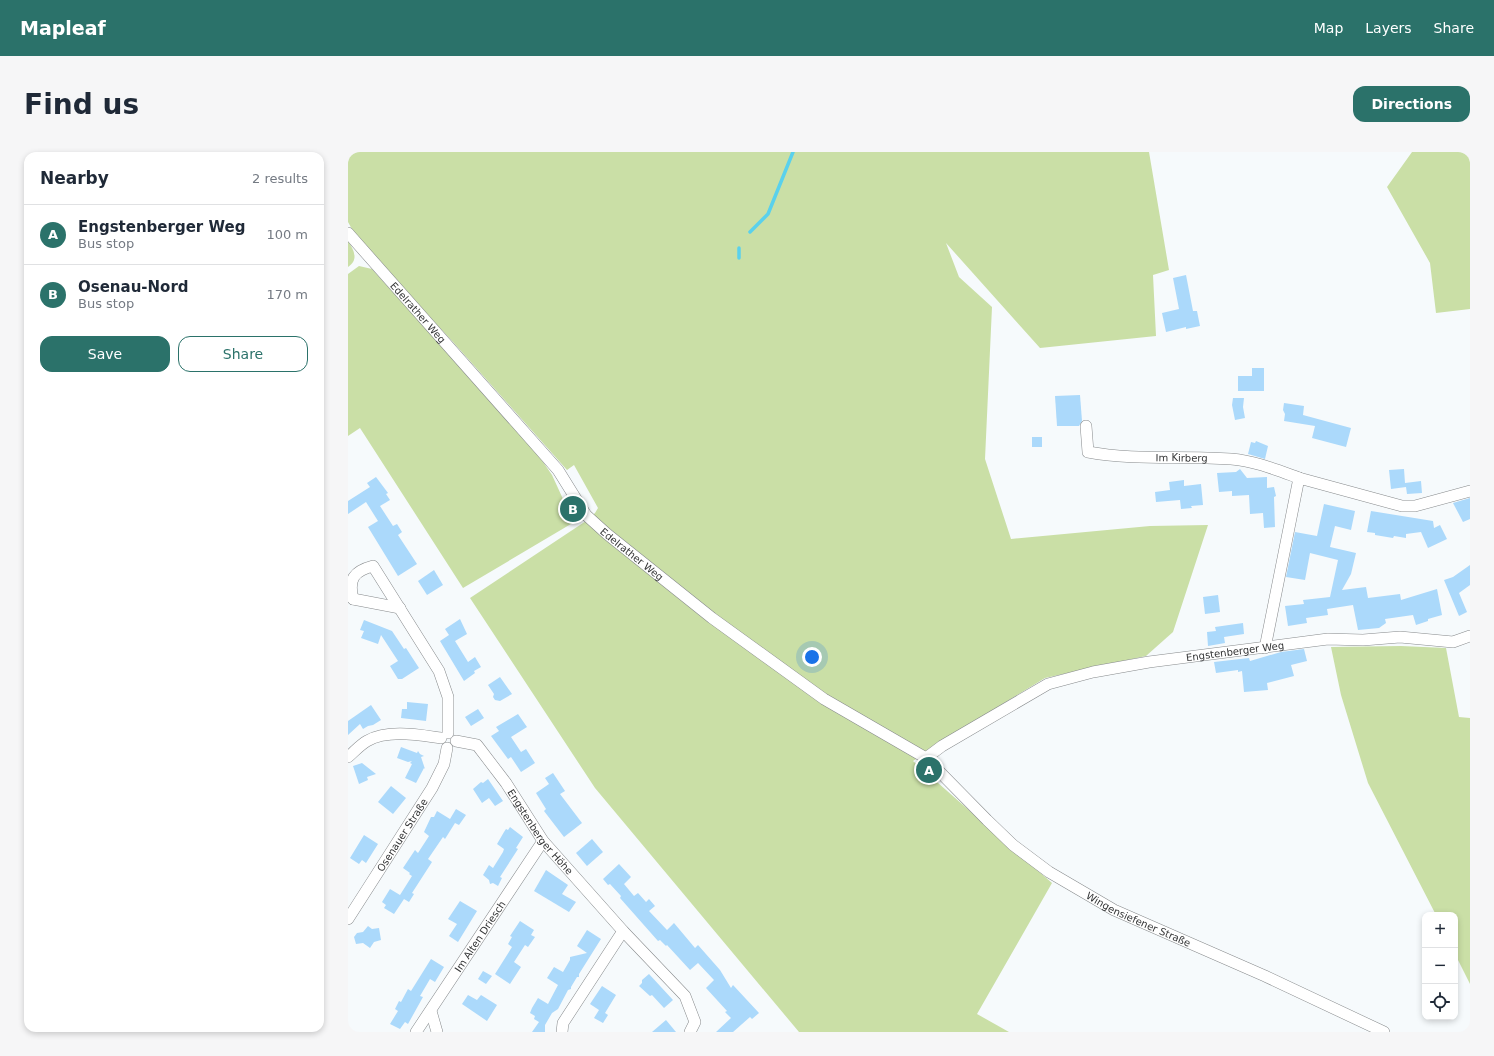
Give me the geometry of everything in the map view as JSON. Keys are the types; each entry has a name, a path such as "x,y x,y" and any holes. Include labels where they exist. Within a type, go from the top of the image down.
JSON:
{"street":[{"name":"Edelrather Weg","path":"348,233 558,470 586,515 712,618 824,699 926,758"},
{"name":"Im Kirberg","path":"1086,426 1088,452 1112,457 1232,460 1256,464 1299,478 1402,506 1415,506 1470,491"},
{"path":"1265,648 1299,478"},
{"name":"Osenauer Straße","path":"348,919 432,788 444,764 448,740 448,697 439,671 400,608 373,566 356,574 351,582 351,600 400,608"},
{"name":"Engstenberger Weg","path":"926,758 942,746 1048,684 1093,672 1149,662 1328,639 1362,640 1400,637 1453,642 1470,636"},
{"name":"Engstenberger Höhe","path":"348,758 368,741 390,734 414,734 477,745 506,783 543,841 623,931 685,996 695,1022 690,1032"},
{"name":"Wingensiefener Straße","path":"926,758 1013,845 1049,872 1114,910 1265,976 1384,1032"},
{"name":"Im Alten Driesch","path":"416,1032 543,841"},
{"path":"562,1032 563,1023 623,931"},
{"path":"431,1011 437,1032"}],"green space":[{"path":"348,152 1149,152 1169,270 1153,275 1156,336 1040,348 946,243 959,277 992,307 985,459 1011,539 1150,526 1208,525 1173,632 1146,656 1045,678 913,761 1052,883 977,1014 1009,1032 799,1032 595,788 470,598 586,521 598,508 574,465 567,470 453,342 358,240 348,222"},
{"path":"1412,152 1470,152 1470,309 1436,313 1430,263 1387,187"},
{"path":"348,241 354,251 354,258 348,267"},
{"path":"359,266 372,269 539,456 552,475 563,499 576,521 463,588 360,428 348,436 348,274"},
{"path":"1401,646 1446,648 1459,717 1470,718 1470,984 1458,960 1458,912 1434,912 1368,783 1341,695 1331,647"}],"building":[{"path":"1186,275 1193,311 1197,311 1200,326 1186,329 1186,327 1166,332 1162,313 1179,309 1173,278"},
{"path":"1252,368 1264,368 1264,391 1238,391 1238,376 1252,376"},
{"path":"1080,395 1082,421 1079,426 1057,426 1055,396"},
{"path":"1233,398 1244,398 1243,407 1245,418 1235,420 1232,405"},
{"path":"1284,403 1304,406 1303,415 1351,428 1346,447 1312,438 1315,426 1284,421"},
{"path":"1032,437 1042,437 1042,447 1032,447"},
{"path":"1256,441 1268,446 1265,459 1248,454 1251,442 1255,443"},
{"path":"1240,469 1247,478 1267,477 1267,488 1274,487 1276,496 1274,497 1275,527 1264,528 1263,513 1250,514 1249,495 1232,496 1232,491 1219,492 1217,473 1236,472"},
{"path":"1404,469 1405,483 1421,481 1422,493 1407,494 1406,487 1391,489 1389,470"},
{"path":"376,477 388,493 386,494 390,500 380,506 393,526 397,524 402,532 398,535 417,564 398,576 368,527 378,521 366,502 348,514 348,501 370,487 367,483"},
{"path":"1184,480 1184,486 1201,484 1203,505 1181,509 1180,500 1156,502 1155,492 1170,490 1169,482"},
{"path":"1470,498 1470,519 1463,522 1453,503"},
{"path":"1324,504 1355,511 1351,530 1335,526 1330,547 1356,553 1351,574 1342,590 1366,587 1368,598 1400,594 1401,600 1437,589 1442,615 1428,619 1428,621 1416,625 1413,615 1385,619 1386,623 1379,628 1358,630 1353,605 1327,609 1328,615 1306,618 1307,623 1288,626 1285,606 1304,604 1303,600 1330,597 1338,560 1310,553 1305,580 1286,577 1295,532 1317,536"},
{"path":"1371,511 1433,521 1434,528 1440,525 1447,539 1428,548 1421,532 1406,534 1406,538 1394,536 1393,538 1375,535 1375,533 1367,532"},
{"path":"1470,565 1470,585 1459,593 1467,612 1459,616 1444,580 1453,577"},
{"path":"434,570 443,585 427,595 418,581"},
{"path":"1218,595 1220,612 1205,614 1203,597"},
{"path":"460,619 467,634 455,641 468,662 475,657 481,667 474,671 475,673 464,681 440,641 449,635 445,629"},
{"path":"364,620 392,631 404,649 406,648 419,668 402,679 398,679 390,666 398,661 381,635 378,644 361,638 364,631 360,630"},
{"path":"1243,623 1244,634 1224,637 1225,643 1208,646 1207,632 1216,631 1215,627"},
{"path":"1304,649 1307,661 1291,665 1294,676 1267,683 1268,690 1244,692 1242,671 1238,672 1238,670 1216,673 1214,662 1249,658 1250,661 1281,652"},
{"path":"500,677 512,694 500,701 495,700 493,697 494,694 488,685"},
{"path":"407,702 428,704 426,721 401,718 402,709 407,709"},
{"path":"371,705 381,720 363,729 360,724 348,735 348,721"},
{"path":"478,709 484,718 471,726 465,717"},
{"path":"518,714 527,727 511,737 521,752 526,749 535,763 521,772 511,757 508,759 491,736 499,731 496,727"},
{"path":"401,747 417,753 418,751 424,756 421,757 425,769 424,768 416,783 405,778 412,761 408,762 397,758"},
{"path":"362,763 376,774 367,777 368,780 359,784 353,766"},
{"path":"553,773 565,791 560,794 582,823 564,837 544,811 546,809 536,793 549,784 545,778"},
{"path":"488,779 503,801 495,806 489,798 482,803 473,789 481,782 483,783"},
{"path":"391,786 406,798 393,814 378,802"},
{"path":"456,809 466,815 459,825 455,823 445,839 443,837 428,859 432,862 412,893 414,894 409,902 404,899 394,914 384,908 386,905 382,902 390,889 400,895 412,876 403,868 415,850 418,853 429,836 424,832 431,817 434,817 437,811 450,819"},
{"path":"510,827 523,837 516,848 518,849 500,877 502,878 498,886 493,883 490,884 489,880 483,875 489,865 493,868 503,852 504,849 497,844 506,829 508,830"},
{"path":"364,835 378,844 366,863 362,860 359,864 350,858"},
{"path":"592,839 603,852 587,866 576,853"},
{"path":"619,864 631,877 624,884 634,896 638,893 646,902 649,899 655,906 649,911 667,930 674,923 695,948 698,945 720,970 731,988 733,985 759,1013 752,1019 750,1017 733,1032 716,1032 731,1018 725,1012 727,1011 706,988 714,980 698,963 690,970 667,945 666,946 660,940 658,941 620,898 621,896 603,879"},
{"path":"546,870 568,885 562,894 576,902 569,912 534,891"},
{"path":"460,901 477,911 458,942 449,936 457,924 448,919"},
{"path":"520,921 534,930 531,935 535,937 528,947 525,945 514,962 521,967 510,984 495,974 512,947 508,944 512,937 510,936"},
{"path":"368,926 372,929 379,928 381,940 374,942 370,948 363,943 356,944 354,937 357,933 363,932"},
{"path":"587,930 601,939 579,974 579,977 577,977 571,989 568,990 558,1009 552,1013 545,1025 545,1032 532,1032 539,1022 534,1019 535,1016 530,1013 532,1008 538,998 548,1004 558,985 547,978 554,967 563,972 570,960 570,957 587,953 577,946"},
{"path":"431,959 444,967 435,982 430,979 420,996 423,997 408,1024 405,1022 400,1029 390,1024 398,1011 395,1009 399,1001 401,1002 408,989 411,991"},
{"path":"483,971 492,976 486,984 478,979"},
{"path":"649,974 673,1000 664,1008 652,995 650,996 639,986 642,983 642,980"},
{"path":"602,986 616,995 605,1013 608,1015 603,1023 594,1018 599,1010 590,1004"},
{"path":"468,995 477,1000 481,995 497,1005 487,1021 462,1004"},
{"path":"666,1020 676,1032 652,1032"}],"waterway":[{"path":"750,232 768,214 793,152"},
{"path":"739,248 739,258"}],"place":[{"name":"Osenau-Nord","path":"573,509"},
{"name":"Engstenberger Weg","path":"929,770"}]}
